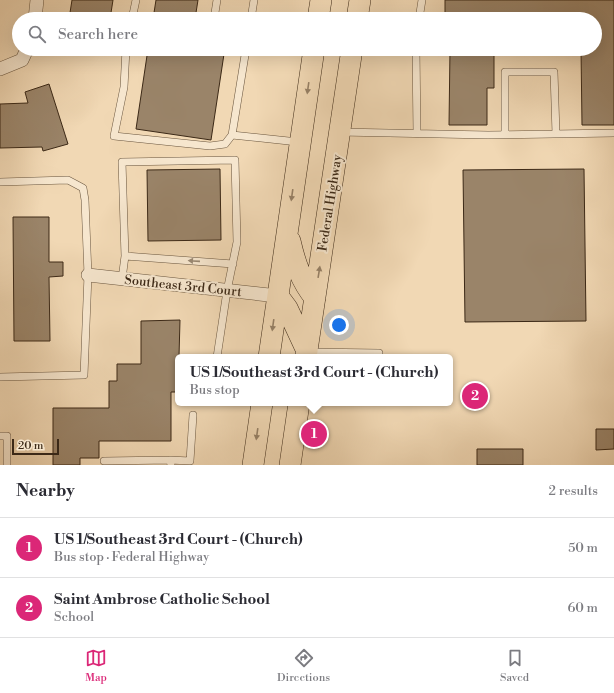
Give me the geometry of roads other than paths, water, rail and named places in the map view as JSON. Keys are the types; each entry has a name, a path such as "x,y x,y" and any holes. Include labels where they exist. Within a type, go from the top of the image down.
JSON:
{"main road":[{"path":"319,12 321,0"},
{"path":"358,12 360,0"},
{"path":"269,354 313,56"},
{"name":"Federal Highway","path":"306,354 351,56"},
{"path":"287,231 296,266 305,285 315,298"},
{"path":"278,296 290,313 306,354"},
{"path":"253,465 262,406"},
{"path":"290,465 299,406"}],"street":[{"path":"36,12 37,0"},
{"path":"0,69 21,56"},
{"name":"Southeast 3rd Court","path":"88,275 278,296"}],"lane":[{"path":"133,12 136,0"},
{"path":"215,12 218,0"},
{"path":"252,12 254,0"},
{"path":"420,12 422,0"},
{"path":"126,56 124,86 114,136 210,146 225,144 232,135 245,56"},
{"path":"416,56 417,134"},
{"path":"505,135 505,72 554,72 556,134"},
{"path":"340,132 505,135 614,133"},
{"path":"232,135 300,143"},
{"path":"122,279 125,256 122,162 235,160 237,242 227,291 217,354"},
{"path":"0,182 68,180 82,188 85,200 88,275 84,375 0,377"},
{"path":"125,256 233,264"},
{"path":"306,354 379,353"},
{"path":"104,461 171,463 190,461 193,415"},
{"path":"0,436 7,436 7,465"}],"place":[{"name":"Saint Ambrose Catholic School","path":"475,396"},
{"name":"US 1/Southeast 3rd Court - (Church)","path":"314,434"}]}
